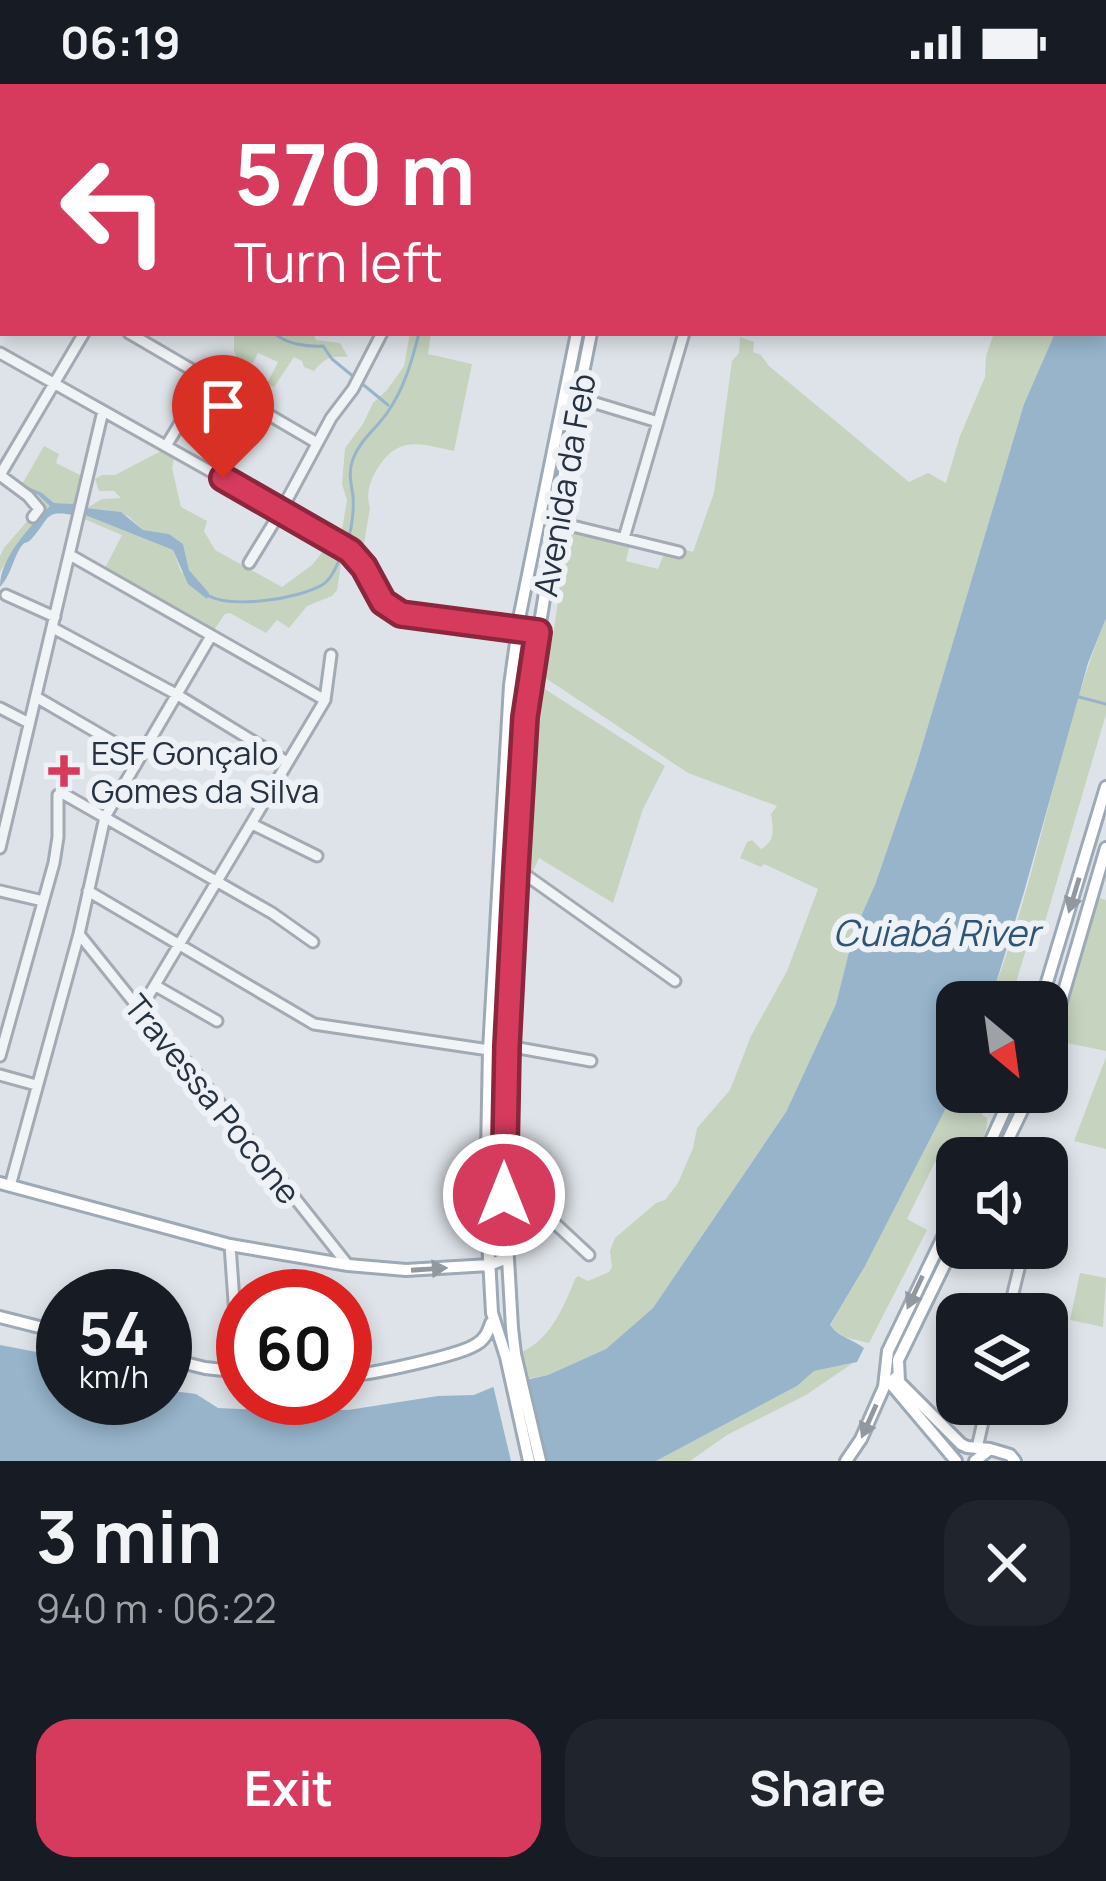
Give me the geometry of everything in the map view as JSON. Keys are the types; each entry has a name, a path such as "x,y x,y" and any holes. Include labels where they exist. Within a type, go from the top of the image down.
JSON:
{"main road":[{"name":"Avenida da Feb","path":"511,1356 492,1313 486,1203 501,813 518,629 576,336"},
{"name":"Avenida da Feb","path":"516,868 524,744 544,643 538,632 590,336"},
{"path":"1048,981 1106,787"},
{"path":"1067,981 1106,848"},
{"path":"516,868 503,1172 511,1356 529,1461"},
{"path":"1053,964 1071,968"},
{"path":"5,1184 230,1245 348,1264 406,1270 489,1265 507,1258"},
{"path":"936,1252 886,1357 892,1380 956,1461"},
{"path":"846,1461 892,1380 942,1269"},
{"path":"372,1371 473,1347 489,1330 492,1313"},
{"path":"0,1317 36,1326"},
{"path":"886,1357 892,1361 901,1354"},
{"path":"511,1356 540,1461"},
{"path":"892,1380 961,1444 981,1453 1030,1461"}],"street":[{"path":"33,517 39,509 0,475 82,336"},
{"path":"134,336 317,443"},
{"path":"249,563 380,336"},
{"path":"625,538 683,336"},
{"path":"0,353 338,543 364,567 383,602 401,614 538,632"},
{"path":"166,446 207,379"},
{"path":"579,398 658,422"},
{"path":"0,848 103,411"},
{"path":"556,522 679,552"},
{"path":"70,555 325,700"},
{"path":"6,595 287,762"},
{"path":"5,1184 79,934 105,817 211,636"},
{"path":"140,1010 325,700 331,655"},
{"path":"37,698 140,757"},
{"path":"0,708 29,723"},
{"path":"0,1056 44,901 58,837 58,795 64,793 272,913 313,942"},
{"path":"252,824 317,856"},
{"path":"516,868 675,981"},
{"path":"0,891 44,901"},
{"path":"88,891 314,1024 489,1050"},
{"name":"Travessa Pocone","path":"79,934 348,1264"},
{"path":"156,986 218,1021"},
{"path":"507,1046 591,1061"},
{"path":"0,1075 37,1085"},
{"path":"503,1172 589,1256"},
{"path":"504,1195 518,1189"},
{"path":"230,1245 232,1269"}],"green space":[{"path":"234,336 314,336 340,343 348,357 329,358 314,371 294,357 274,387 267,384 278,362 258,353 253,363 237,359"},
{"path":"409,336 431,336 428,354 472,364 454,451 410,444 384,459 369,489 363,549 341,535 347,500 342,484 345,448 404,366"},
{"path":"993,336 1054,336 1024,404 916,766 854,932 836,1004 786,1112 653,1308 606,1349 548,1375 525,1379 519,1353 547,1332 575,1279 588,1281 609,1272 615,1238 665,1200 678,1183 697,1128 730,1090 751,1036 787,971 818,889 740,858 747,842 752,840 761,849 769,842 771,814 777,806 688,773 544,677 568,530 630,544 626,561 658,569 664,554 683,558 686,550 693,552 714,493 732,361 739,353 740,337 754,342 753,352 909,482 928,473 946,483 985,377"},
{"path":"44,446 59,454 56,463 82,476 77,504 54,503 42,493 25,490 50,505 49,509 0,572 4,548 41,505 19,486"},
{"path":"161,451 174,459 181,507 207,521 204,531 215,550 282,587 312,565 329,544 347,552 337,590 307,606 289,628 277,620 266,633 230,613 214,630 104,570 122,535 84,519 85,515 173,550 181,572 209,593 189,570 183,544 169,534 143,530 128,516 87,508 102,499 121,498 114,491 99,491 95,479 115,475"},
{"path":"1106,618 1106,714 1044,925 1034,923 1017,981 997,981 1021,907"},
{"path":"525,644 533,647 516,745 501,1027 498,1257 492,1143 514,745"},
{"path":"543,688 665,766 643,809 613,903 539,858 533,871 526,867 534,737"},
{"path":"1096,897 1106,900 1106,1051 1068,1043 1068,1000"},
{"path":"1106,1057 1106,1149 1074,1141"},
{"path":"943,1113 982,1113 987,1118 983,1137 936,1137 936,1160 907,1219 927,1230 869,1343 844,1337 830,1326"},
{"path":"1080,1273 1106,1278 1103,1327 1070,1320"},
{"path":"853,1363 690,1461 656,1461 797,1386 814,1371"}],"water":[{"name":"Cuiabá River","path":"1054,336 1106,336 1106,618 1088,663 997,981 936,981 936,1113 943,1113 830,1325 864,1348 857,1362 814,1371 797,1386 656,1461 0,1461 0,1345 36,1352 36,1425 192,1425 192,1393 216,1407 216,1425 372,1425 372,1406 474,1395 548,1375 606,1349 653,1308 786,1112 836,1004 854,932 916,766 1024,404"},
{"path":"26,486 54,503 77,504 74,515 49,516 23,544 0,587 11,554 50,506 25,490"},
{"path":"87,508 121,512 143,530 169,534 183,544 189,570 209,593 207,599 188,584 173,550 85,515"}],"pier":[{"path":"524,1373 545,1461 511,1461 492,1381"}],"waterway":[{"path":"278,336 297,344 323,346 388,405"},
{"path":"347,544 353,514 353,459 398,394 418,336"},
{"path":"207,595 248,602 311,590 326,582 343,552"},
{"path":"1079,697 1106,704"}],"place":[{"name":"ESF Gonçalo Gomes da Silva","path":"64,771"}],"route":[{"path":"223,478 350,551 383,602 401,614 538,632 525,717 504,1195"}]}
